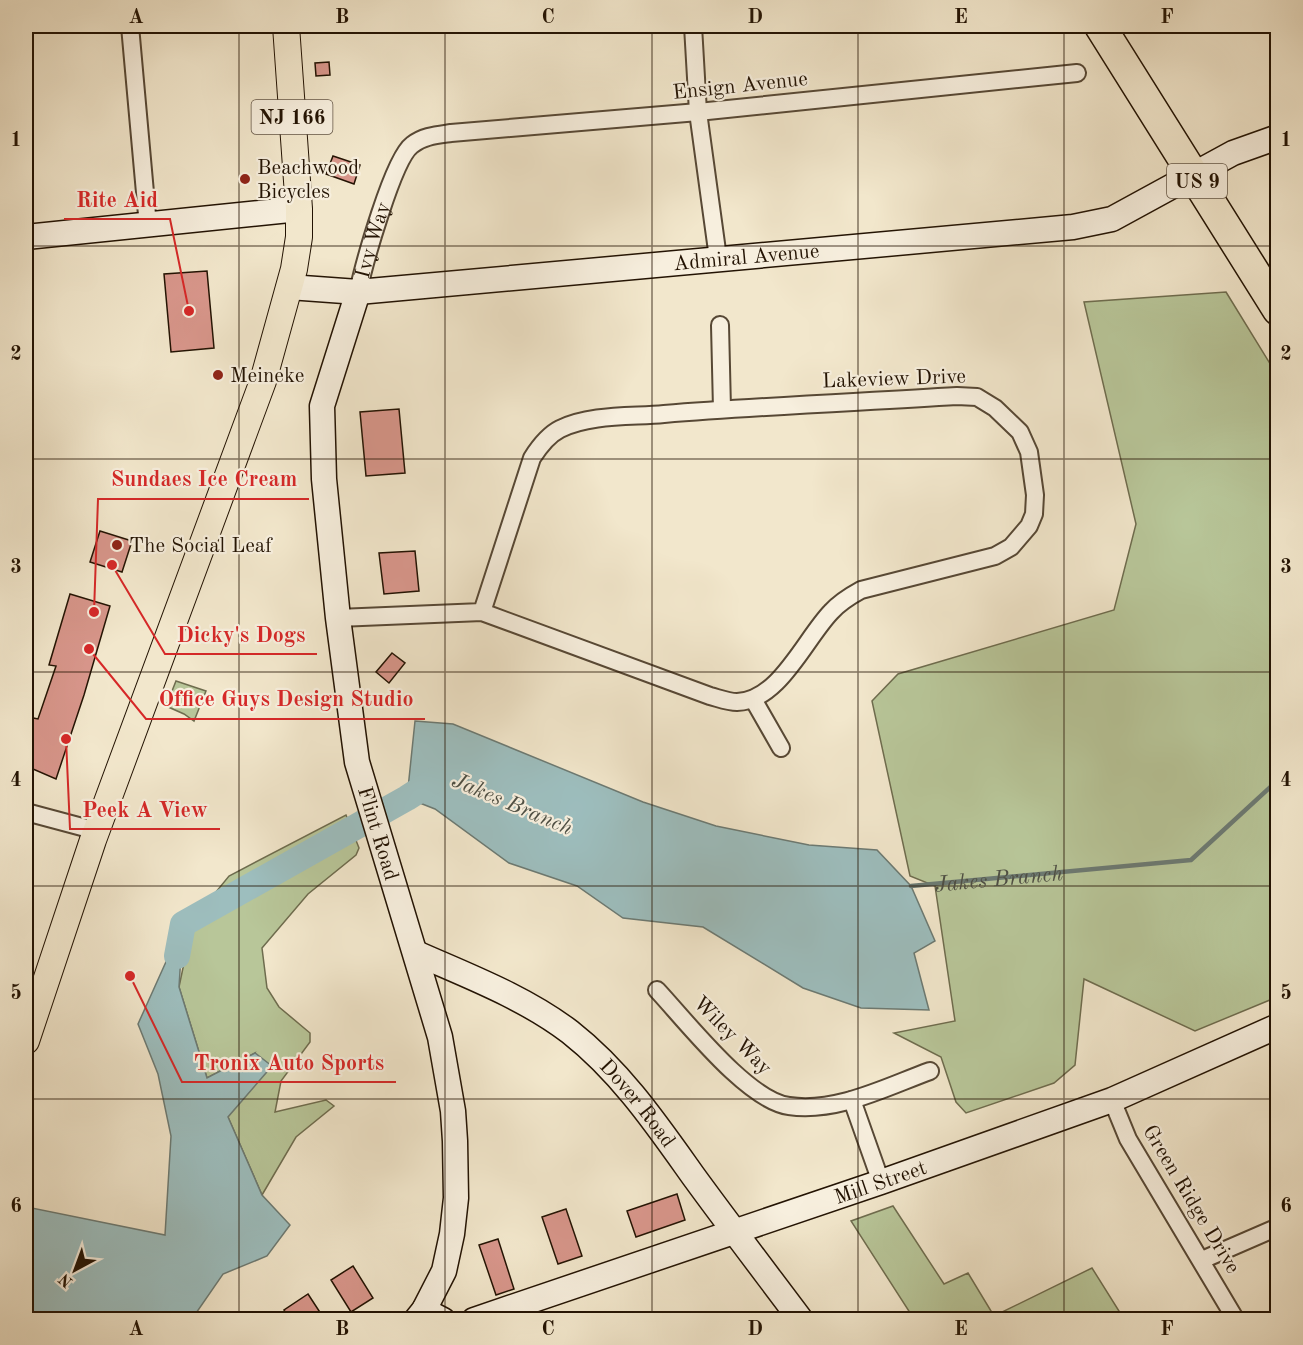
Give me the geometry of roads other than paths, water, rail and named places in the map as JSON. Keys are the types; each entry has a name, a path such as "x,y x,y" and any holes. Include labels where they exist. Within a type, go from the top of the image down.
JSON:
{"highway":[{"name":"US 9","path":"1100,26 1278,310"}],"main road":[{"name":"NJ 166","path":"26,1041 97,831 263,381 294,269 299,209 286,26"}],"street":[{"path":"130,26 148,226"},
{"path":"693,26 699,112 718,258"},
{"name":"Ensign Avenue","path":"410,146 425,137 451,133 699,112 1077,73"},
{"name":"Admiral Avenue","path":"289,287 358,292 1073,227 1112,219 1233,153 1278,137"},
{"name":"Ivy Way","path":"343,337 358,292 372,237 400,162 410,146"},
{"path":"26,237 299,209"},
{"path":"720,325 722,409"},
{"name":"Flint Road","path":"343,337 322,406 324,479 338,618 357,762 440,1037 450,1091 455,1141 456,1198 452,1234 444,1272 427,1316"},
{"name":"Lakeview Drive","path":"482,612 532,458 540,445 559,430 576,423 597,419 722,409 957,396 977,397 995,408 1020,432 1029,452 1035,495 1034,514 1029,526 1011,547 995,556 861,590 852,595 832,611 787,671 753,699"},
{"path":"338,618 482,612 710,696 736,702 753,699 781,748"},
{"path":"26,812 97,831"},
{"name":"Dover Road","path":"416,953 531,1007 569,1031 602,1059 634,1094 801,1320"},
{"name":"Wiley Way","path":"657,990 744,1083 765,1098 788,1106 815,1107 852,1100 930,1071"},
{"name":"Mill Street","path":"474,1320 881,1182 1112,1100 1278,1026"},
{"path":"852,1100 881,1182"},
{"name":"Green Ridge Drive","path":"1112,1100 1128,1139 1236,1320"},
{"path":"1202,1260 1278,1227"}],"water":[{"path":"415,721 453,724 643,802 716,826 809,845 877,850 911,886 935,941 914,953 929,1010 861,1008 803,988 703,927 623,918 577,886 509,863 435,809 407,798"},
{"path":"183,924 179,987 207,1078 255,1053 272,1066 228,1117 262,1195 290,1225 267,1256 223,1274 192,1319 26,1319 26,1271 29,1254 26,1252 26,1217 32,1208 165,1235 171,1136 158,1074 138,1024"}],"waterway":[{"name":"Jakes Branch","path":"177,956 183,924 435,780"},
{"name":"Jakes Branch","path":"911,886 1191,860 1278,780"}],"place":[{"name":"Beachwood Bicycles","path":"245,179"},
{"name":"Rite Aid","path":"189,311"},
{"name":"Meineke","path":"218,375"},
{"name":"The Social Leaf","path":"117,545"},
{"name":"Dicky's Dogs","path":"112,565"},
{"name":"Sundaes Ice Cream","path":"94,612"},
{"name":"Office Guys Design Studio","path":"89,649"},
{"name":"Peek A View","path":"66,739"},
{"name":"Tronix Auto Sports","path":"130,976"}]}
